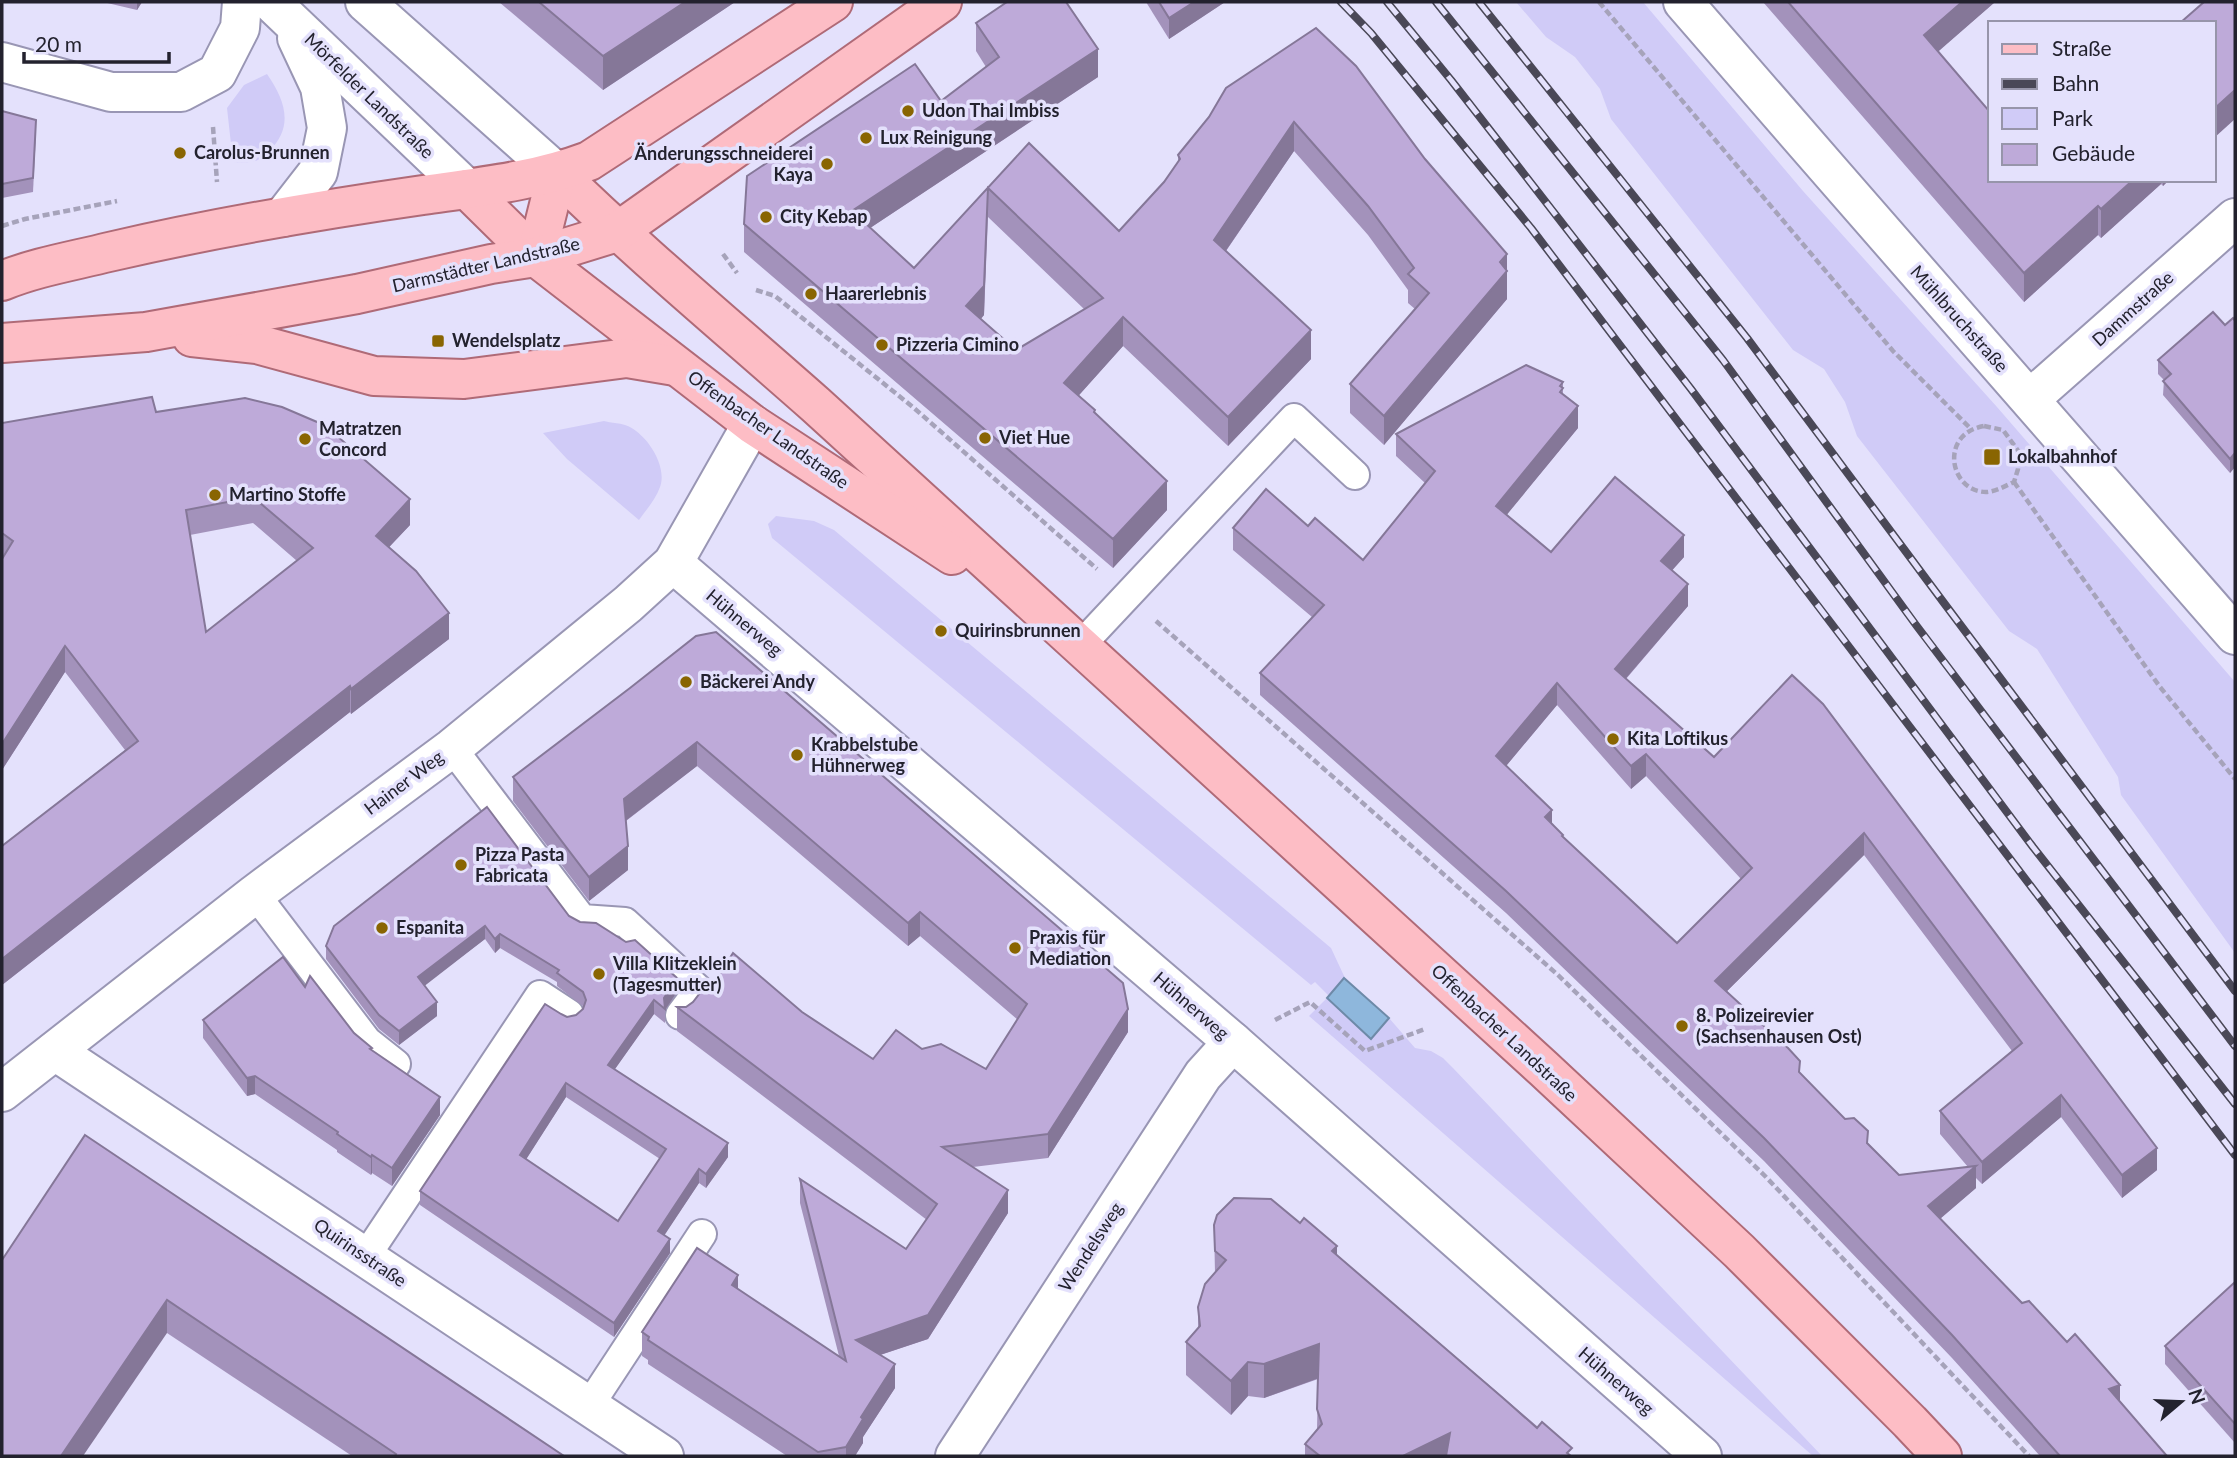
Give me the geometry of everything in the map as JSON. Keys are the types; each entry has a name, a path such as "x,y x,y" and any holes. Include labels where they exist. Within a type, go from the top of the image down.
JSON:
{"main road":[{"path":"2,281 24,272 132,247 283,217 556,173 589,162 833,2"},
{"name":"Darmstädter Landstraße","path":"2,343 146,332 357,294 491,264 536,257 617,232 942,2"},
{"path":"536,257 556,173"},
{"name":"Offenbacher Landstraße","path":"556,173 617,232 717,317 1544,1069 1739,1251 1942,1456"},
{"name":"Offenbacher Landstraße","path":"467,189 536,257 752,424 1066,634"},
{"path":"146,332 257,344 374,376 464,379 627,358 677,366"}],"street":[{"path":"2,62 111,92 181,92 217,73 240,28 242,2"},
{"path":"365,2 556,173"},
{"name":"Mühlbruchstraße","path":"1684,2 2235,635"},
{"path":"279,10 320,87 327,128 318,172 283,217"},
{"name":"Mörfelder Landstraße","path":"279,10 467,189"},
{"name":"Dammstraße","path":"2030,399 2235,218"},
{"name":"Hainer Weg","path":"2,1092 255,894 452,747 628,604 673,563 752,424"},
{"name":"Hühnerweg","path":"673,563 1233,1042 1702,1456"},
{"name":"Wendelsweg","path":"954,1456 1203,1075 1233,1042"},
{"name":"Quirinsstraße","path":"55,1051 664,1456"}],"lane":[{"path":"1066,634 1127,596 1294,418 1356,475"},
{"path":"452,747 582,919 625,922 699,990 680,1015"},
{"path":"255,894 367,1041 396,1064"},
{"path":"366,1256 540,995 569,1014"},
{"path":"589,1406 702,1234"}],"path":[{"path":"1599,2 1893,351 1970,428"},
{"path":"212,115 217,182 230,179"},
{"path":"2,226 121,200"},
{"path":"723,254 740,277"},
{"path":"748,288 775,296 914,408 1558,975 1766,1177 2029,1456"},
{"path":"1984,426 2003,430 2019,452 2014,482 1986,492 1969,488 1955,472 1954,454 1958,440 1970,428 1984,426"},
{"path":"2014,482 2160,687 2235,779"},
{"path":"1233,1042 1310,1002 1365,1051 1425,1029"}],"green space":[{"path":"1516,2 1643,2 1803,191 1997,407 2235,682 2235,953 2121,795 2118,777 2037,649 2009,631 1857,436 1845,402 1824,369 1793,350 1611,119 1600,89 1575,57 1546,37"},
{"path":"267,74 282,104 282,133 259,160 233,162 227,108 244,85"},
{"path":"604,421 623,424 633,429 647,442 658,460 662,479 660,487 639,520 567,459 543,433"},
{"path":"776,516 814,521 834,530 1331,948 1345,978 1389,1018 1415,1048 1431,1051 1453,1068 1822,1456 1813,1456 1309,1016 1329,996 1315,982 1311,985 772,538 768,524"}],"water":[{"path":"1344,978 1389,1018 1371,1039 1327,998"}],"building":[{"path":"539,2 685,2 603,56"},
{"path":"1007,2 1066,2 1098,49 852,211 914,268 1029,143 1119,231 1164,182 1180,159 1178,155 1209,117 1226,88 1316,28 1356,66 1425,159 1507,254 1500,262 1507,271 1384,416 1350,384 1429,293 1408,274 1414,268 1368,206 1294,122 1214,240 1311,330 1228,417 1123,317 1064,383 1167,481 1113,539 744,224 747,176 915,64 941,101 999,57 976,23","holes":["988,188 1103,298 1016,350 966,306 984,286"]},
{"path":"1159,2 1194,2 1169,18"},
{"path":"1788,2 1962,2 1924,35 1988,110 1988,182 2131,182 2101,209 2098,206 2024,273"},
{"path":"2204,2 2235,2 2235,90 2216,107 2216,21 2182,21"},
{"path":"2,111 36,120 33,178 2,184"},
{"path":"2213,312 2225,325 2233,318 2235,321 2235,453 2230,459 2163,381 2171,374 2158,360"},
{"path":"1526,365 1563,382 1560,392 1578,406 1496,506 1551,552 1615,477 1684,535 1661,561 1688,584 1615,669 1714,757 1792,675 1823,704 2157,1148 2122,1175 2061,1095 1982,1162 1940,1111 2022,1043 1864,833 1715,981 1788,1048 1800,1061 1799,1072 1845,1119 1854,1118 1868,1131 1867,1143 1899,1175 1976,1166 1928,1206 2022,1303 2029,1301 2067,1342 2075,1334 2120,1385 2109,1389 2167,1456 2060,1456 1952,1335 1764,1138 1506,891 1260,673 1324,605 1233,528 1266,489 1308,526 1315,518 1363,560 1435,471 1396,434","holes":["1557,683 1631,766 1646,754 1752,868 1677,943 1562,836 1545,817 1552,810 1496,756"]},
{"path":"152,397 156,412 245,398 282,407 317,422 337,436 410,499 376,536 416,571 449,613 351,689 350,686 2,959 2,846 138,741 65,646 2,744 2,559 13,541 2,533 2,423","holes":["253,497 313,548 206,632 186,510"]},
{"path":"716,632 1123,983 1128,1009 1048,1134 942,1147 1008,1190 928,1315 856,1340 895,1364 861,1417 863,1419 846,1447 818,1452 648,1340 649,1337 642,1332 697,1248 738,1275 732,1285 846,1361 800,1179 906,1249 937,1204 677,1007 686,1007 710,980 714,983 733,953 802,1012 873,1059 896,1030 922,1049 941,1044 986,1069 1027,1004 920,912 908,923 697,742 624,799 628,846 589,877 513,777 696,636"},
{"path":"487,807 569,916 580,922 596,923 626,942 635,940 677,978 664,998 665,1009 654,1000 608,1065 728,1143 706,1174 699,1169 658,1231 670,1239 614,1323 420,1191 545,1004 567,1017 576,1015 583,1009 586,1000 583,992 557,973 559,970 500,934 495,939 485,926 418,977 437,1002 399,1031 379,1015 326,946 334,926","holes":["566,1083 666,1149 618,1221 520,1155"]},
{"path":"283,957 305,987 310,976 354,1033 372,1048 370,1049 440,1097 392,1168 372,1155 371,1157 255,1076 247,1078 203,1020"},
{"path":"85,1135 564,1456 395,1456 396,1454 167,1300 61,1456 2,1456 2,1260"},
{"path":"1234,1198 1271,1199 1300,1223 1304,1218 1337,1246 1332,1251 1537,1428 1542,1422 1572,1448 1567,1453 1571,1456 1446,1456 1450,1433 1403,1456 1320,1456 1305,1444 1322,1424 1317,1409 1319,1344 1264,1364 1248,1362 1231,1381 1186,1342 1200,1326 1198,1307 1205,1284 1226,1260 1215,1251 1214,1225 1217,1215"},
{"path":"2235,1282 2235,1424 2165,1346"}],"railway":[{"path":"1341,2 1371,33 1531,228 2235,1155"},
{"path":"1387,2 1451,80 1691,389 2033,847 2235,1104"},
{"path":"1436,2 1723,360 1916,625 2235,1046"},
{"path":"1479,2 1747,338 2235,991"}],"place":[{"name":"Udon Thai Imbiss","path":"908,111"},
{"name":"Lux Reinigung","path":"866,138"},
{"name":"Carolus-Brunnen","path":"180,153"},
{"name":"Änderungsschneiderei Kaya","path":"827,164"},
{"name":"City Kebap","path":"766,217"},
{"name":"Haarerlebnis","path":"811,294"},
{"name":"Wendelsplatz","path":"438,341"},
{"name":"Pizzeria Cimino","path":"882,345"},
{"name":"Viet Hue","path":"985,438"},
{"name":"Matratzen Concord","path":"305,439"},
{"name":"Lokalbahnhof","path":"1992,457"},
{"name":"Martino Stoffe","path":"215,495"},
{"name":"Quirinsbrunnen","path":"941,631"},
{"name":"Bäckerei Andy","path":"686,682"},
{"name":"Kita Loftikus","path":"1613,739"},
{"name":"Krabbelstube Hühnerweg","path":"797,755"},
{"name":"Pizza Pasta Fabricata","path":"461,865"},
{"name":"Espanita","path":"382,928"},
{"name":"Praxis für Mediation","path":"1015,948"},
{"name":"Villa Klitzeklein (Tagesmutter)","path":"599,974"},
{"name":"8. Polizeirevier (Sachsenhausen Ost)","path":"1682,1026"}]}
